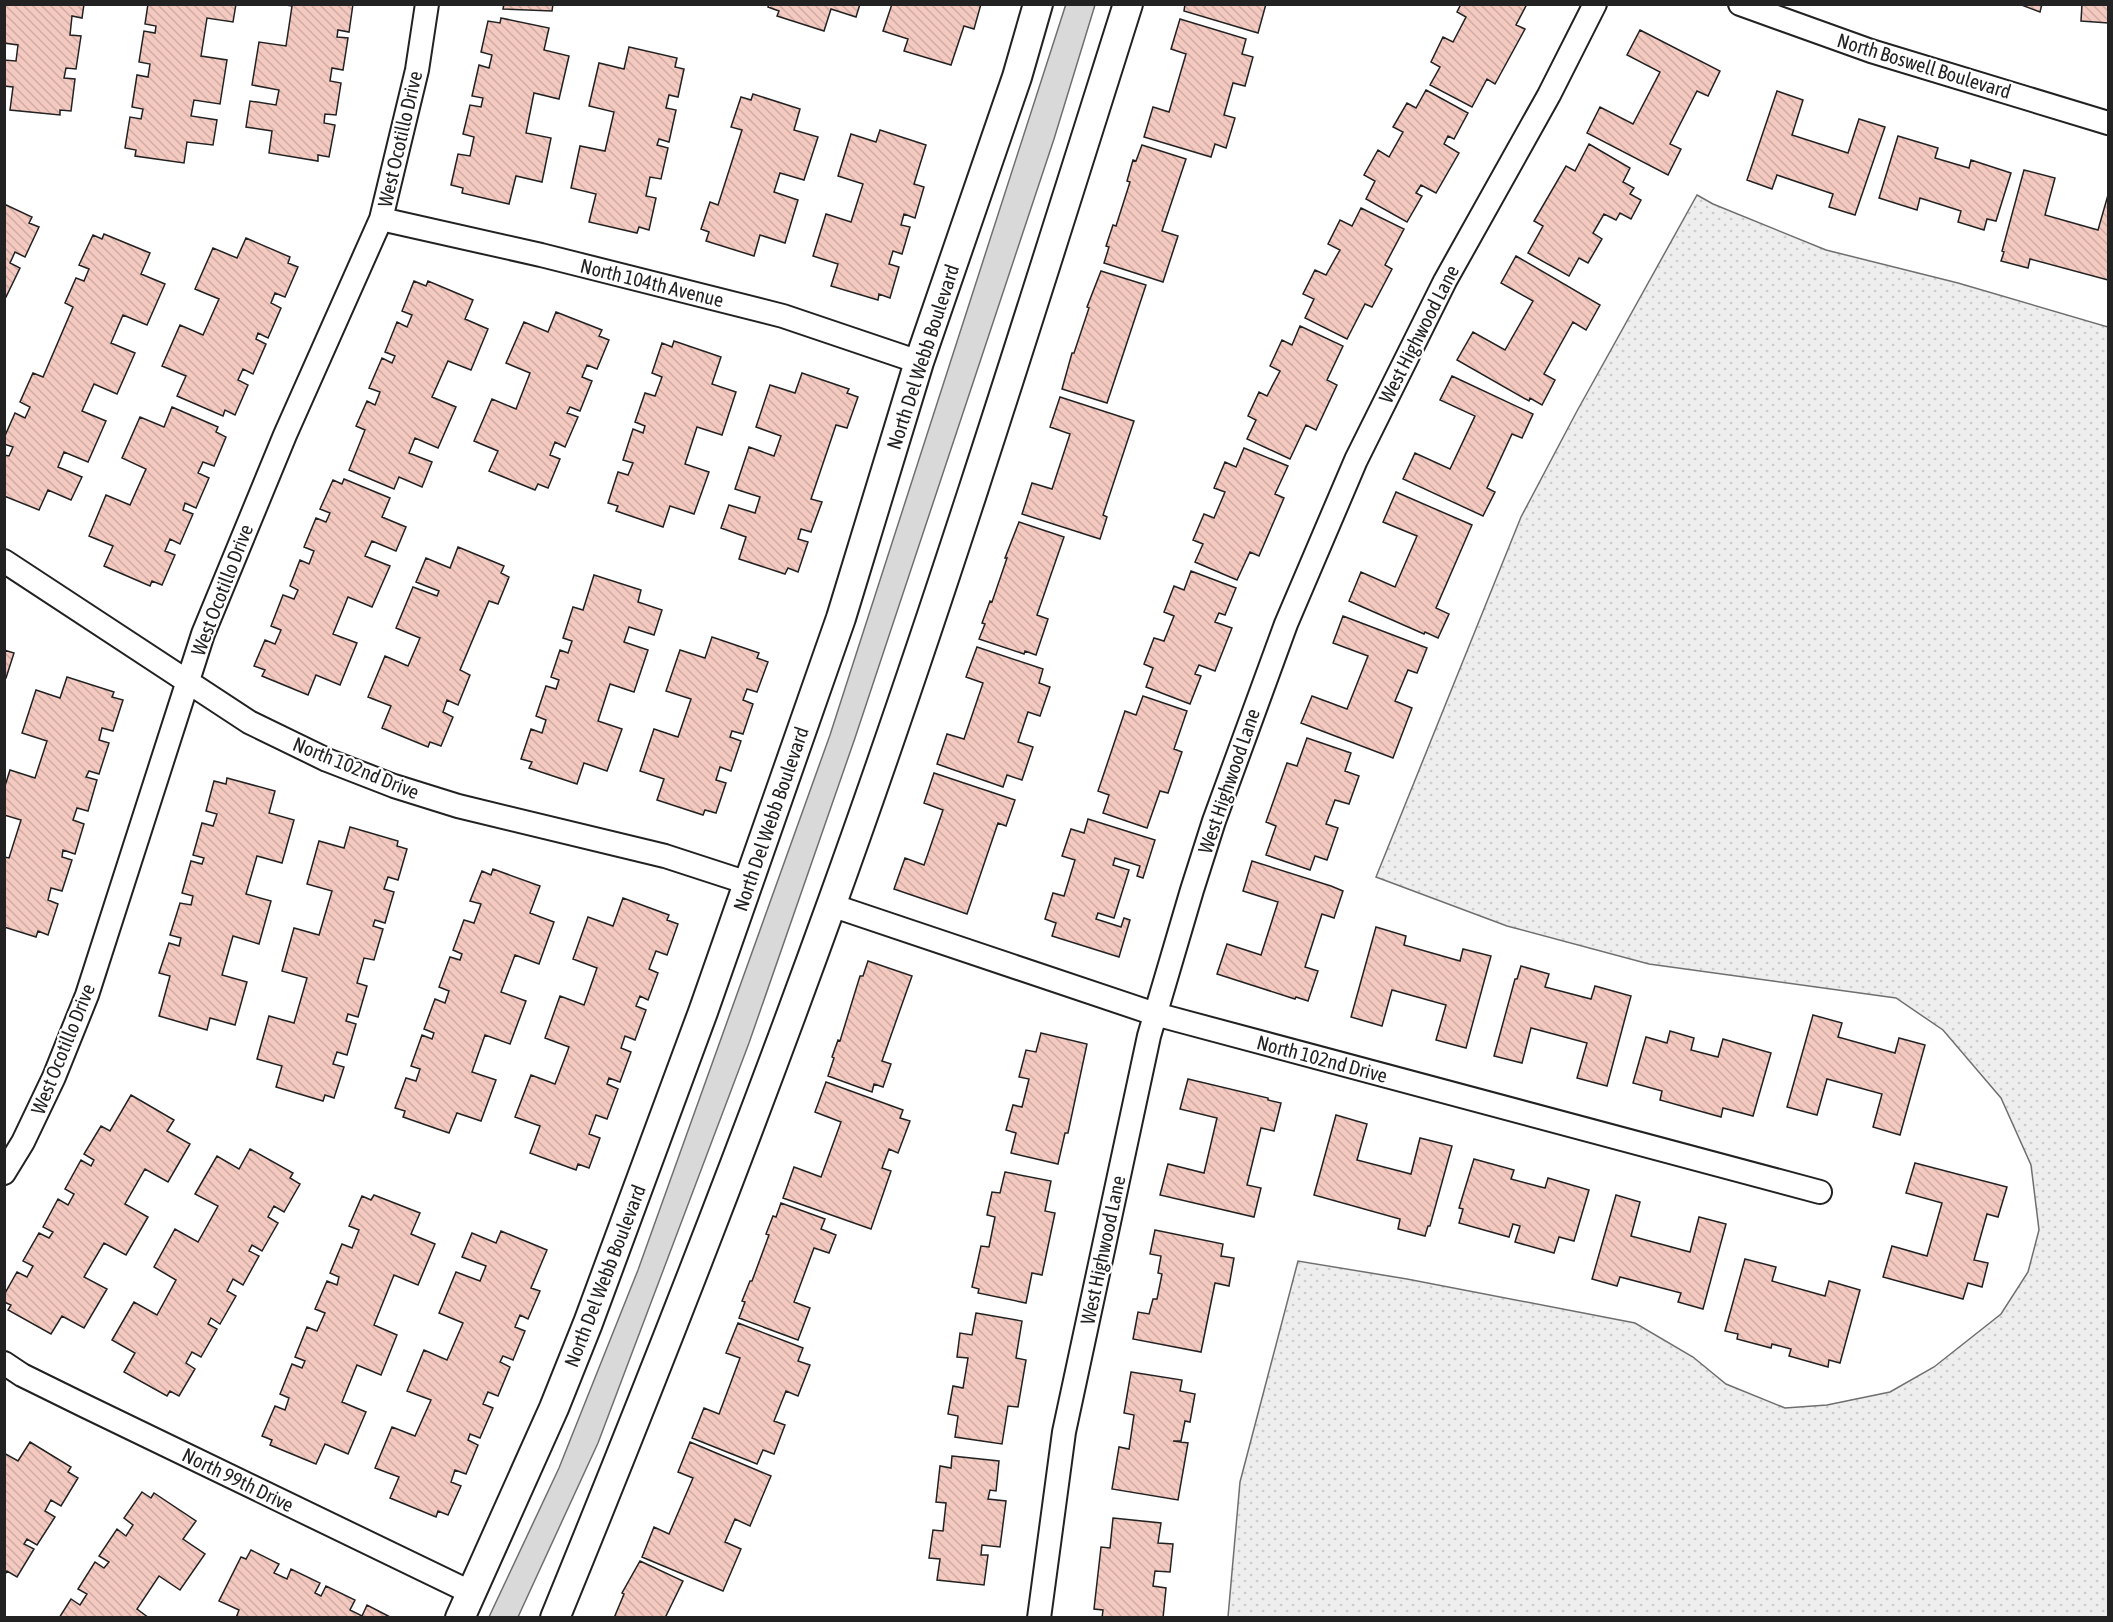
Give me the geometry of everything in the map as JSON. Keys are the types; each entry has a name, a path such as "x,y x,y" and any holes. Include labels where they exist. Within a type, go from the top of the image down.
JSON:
{"street":[{"name":"West Ocotillo Drive","path":"4,1173 23,1142 54,1077 87,995 203,634 285,435 381,219 417,70 427,4"},
{"name":"North Del Webb Boulevard","path":"466,1605 536,1451 588,1323 748,883 841,618 919,362 1017,76 1038,4"},
{"path":"555,1617 651,1385 831,904 916,660 1004,396 1128,4"},
{"name":"West Highwood Lane","path":"1039,1617 1064,1432 1155,1014 1192,890 1239,751 1286,624 1366,439 1444,281 1554,86 1595,4"},
{"name":"North Boswell Boulevard","path":"1740,4 1871,51 2109,123"},
{"name":"North 104th Avenue","path":"381,219 552,258 783,316 919,362"},
{"name":"North 102nd Drive","path":"4,561 249,722 327,760 394,786 458,806 665,856 748,883"},
{"name":"North 102nd Drive","path":"831,904 1155,1014 1820,1192"},
{"name":"North 99th Drive","path":"4,1363 22,1375 466,1605"}],"shaded area":[{"path":"1066,4 1095,5 1054,139 855,738 749,1043 598,1443 518,1617 489,1617 559,1468 638,1270 830,735"},
{"path":"1697,195 1713,204 1826,250 1958,283 2108,327 2108,1617 1228,1617 1240,1482 1298,1261 1407,1279 1635,1323 1693,1357 1726,1384 1785,1408 1827,1405 1890,1392 1934,1367 2001,1314 2028,1272 2039,1230 2031,1165 2001,1098 1943,1030 1896,998 1649,964 1507,926 1376,877 1521,517"}],"building":[{"path":"4,4 84,4 82,18 72,16 70,35 81,36 76,69 66,68 64,78 75,79 71,111 60,110 60,115 10,110 13,87 4,86 4,60 16,61 18,45 4,43"},
{"path":"148,4 236,4 233,22 207,18 201,56 227,60 220,104 194,100 191,116 217,120 213,145 187,142 184,163 135,156 136,150 125,148 130,117 141,119 143,109 132,107 137,75 148,77 150,64 139,62 144,31 155,33 156,26 145,24"},
{"path":"280,4 353,4 349,32 338,30 337,37 348,38 343,70 332,68 330,81 341,83 336,115 325,114 324,123 335,125 329,157 318,155 318,161 269,153 272,131 246,127 250,101 276,105 279,90 252,85 259,42 286,46 292,6"},
{"path":"504,4 553,4 552,11 503,9"},
{"path":"769,4 860,4 856,17 831,9 824,31 777,16 779,11 768,7"},
{"path":"892,4 981,4 974,29 964,26 951,65 904,51 908,39 883,31"},
{"path":"1185,4 1266,4 1258,33 1184,11"},
{"path":"1461,4 1527,4 1516,25 1525,29 1495,84 1487,79 1472,107 1430,85 1440,67 1431,62 1443,37 1453,42 1466,17 1457,12"},
{"path":"2019,4 2042,4 2040,12"},
{"path":"2082,4 2108,4 2108,23 2081,21"},
{"path":"501,18 549,28 544,50 569,56 559,99 534,93 526,133 551,138 542,182 516,176 509,204 462,193 463,188 451,185 458,154 470,156 474,137 463,134 470,105 481,107 483,98 472,96 479,65 489,68 492,55 481,52 488,21 500,23"},
{"path":"1180,19 1246,39 1242,54 1253,57 1245,86 1233,83 1224,115 1235,118 1226,148 1215,144 1211,157 1144,137 1153,107 1169,112 1186,54 1171,49"},
{"path":"1640,30 1720,71 1708,96 1697,91 1670,144 1681,149 1668,175 1587,133 1600,107 1633,124 1660,72 1627,55"},
{"path":"629,47 677,58 675,67 684,69 678,97 669,95 666,108 676,110 669,142 659,139 657,145 668,148 661,179 650,177 646,196 656,198 649,230 639,227 637,233 589,222 596,194 571,188 580,146 605,151 614,112 589,106 599,63 624,69"},
{"path":"1426,90 1468,113 1454,139 1448,136 1444,144 1459,153 1436,193 1421,185 1416,193 1422,196 1407,222 1366,199 1375,181 1364,175 1378,150 1389,157 1403,132 1393,127 1407,103 1416,108"},
{"path":"1777,91 1803,100 1792,135 1848,153 1859,119 1885,127 1855,215 1829,207 1833,194 1777,175 1772,189 1747,180"},
{"path":"753,94 800,109 794,130 818,137 804,180 780,173 774,192 798,200 785,243 760,235 754,256 706,241 709,232 701,229 710,202 718,205 742,130 731,127 741,97 751,100"},
{"path":"880,130 926,145 914,184 924,187 915,218 904,214 901,225 910,227 902,254 893,251 889,264 899,267 890,298 879,294 878,300 831,286 838,264 813,256 826,214 851,222 863,184 838,176 851,134 876,142"},
{"path":"1898,136 1938,148 1935,158 1969,168 1971,160 2011,173 1996,221 1987,219 1984,230 1958,222 1961,211 1920,198 1917,210 1879,198"},
{"path":"1589,144 1630,168 1623,182 1634,188 1630,194 1641,200 1631,219 1620,213 1616,220 1604,214 1593,233 1602,239 1588,263 1579,258 1569,276 1528,253 1543,226 1534,221 1566,166 1575,171"},
{"path":"1142,145 1186,159 1162,231 1178,236 1163,282 1104,263 1109,247 1106,246 1113,225 1116,226 1130,182 1127,181 1133,160 1136,161"},
{"path":"2024,170 2055,178 2045,215 2098,230 2108,195 2108,280 2030,259 2028,268 2001,261"},
{"path":"4,204 32,217 29,223 39,227 25,257 15,252 10,263 20,268 6,297 4,296"},
{"path":"1361,208 1404,229 1385,265 1392,269 1372,307 1365,304 1347,339 1305,318 1314,299 1303,294 1315,270 1326,275 1340,250 1328,244 1340,220 1352,226"},
{"path":"104,234 150,253 141,274 165,284 147,325 123,315 111,343 135,353 117,394 94,384 82,411 106,421 88,462 64,452 58,467 82,477 71,500 48,490 39,510 4,496 4,455 9,456 13,447 4,444 4,438 15,413 25,418 30,407 20,402 33,373 43,377 73,307 65,303 76,278 84,281 89,269 79,265 93,235 102,239"},
{"path":"246,238 290,257 288,263 298,267 285,297 275,293 271,303 281,308 268,338 258,333 256,339 266,344 253,374 243,369 238,380 248,385 235,415 225,410 223,416 177,396 186,376 162,366 180,325 203,335 219,299 195,289 213,248 237,258"},
{"path":"1516,256 1600,305 1586,330 1573,322 1544,374 1555,380 1542,405 1530,398 1529,401 1457,360 1473,332 1505,350 1533,301 1501,283"},
{"path":"1101,271 1146,285 1107,403 1062,389 1072,353 1074,353 1089,308 1087,307"},
{"path":"414,281 426,286 428,281 473,300 465,319 488,329 471,370 448,361 432,397 456,407 438,448 415,438 409,453 432,462 422,487 399,477 394,489 349,470 365,430 356,426 367,401 375,405 380,392 369,388 382,358 392,363 395,356 385,352 397,322 407,327 412,315 402,311"},
{"path":"556,312 602,330 599,336 609,340 597,369 587,365 582,377 592,381 580,411 570,407 567,413 578,417 565,447 555,442 550,455 560,459 548,488 538,484 535,490 489,471 498,451 474,441 492,399 516,409 530,373 506,363 524,322 548,332"},
{"path":"1300,326 1343,346 1327,380 1337,385 1316,430 1306,425 1290,459 1247,439 1256,420 1248,416 1259,392 1267,396 1280,371 1270,366 1282,340 1292,345"},
{"path":"674,341 721,357 712,384 736,392 722,435 697,427 685,464 709,472 694,514 670,506 663,527 616,511 618,506 608,503 618,472 628,475 633,463 623,460 633,429 643,433 645,426 635,422 645,393 655,396 662,377 652,373 662,343 672,347"},
{"path":"802,373 849,389 847,393 858,397 847,428 836,425 811,499 822,502 811,532 801,529 798,539 808,542 798,572 788,568 785,574 739,559 746,537 721,528 729,505 755,513 760,497 735,489 749,447 774,456 781,436 756,427 770,385 795,393"},
{"path":"1452,376 1533,414 1522,438 1512,434 1487,488 1495,492 1483,516 1403,479 1415,453 1450,469 1475,416 1440,400"},
{"path":"1060,397 1134,421 1103,515 1107,517 1100,539 1022,514 1032,483 1052,489 1070,434 1050,427"},
{"path":"172,407 218,427 216,432 226,437 214,466 203,462 198,473 209,478 196,508 185,503 183,510 193,514 180,544 170,539 165,551 175,555 162,585 152,581 150,586 104,566 113,546 89,536 106,495 130,505 146,469 122,458 140,417 164,427"},
{"path":"1244,448 1288,466 1275,494 1284,498 1259,556 1250,552 1237,580 1195,562 1203,544 1193,540 1204,514 1214,518 1225,492 1214,488 1225,462 1236,467"},
{"path":"344,479 390,498 382,517 406,527 396,551 372,541 365,556 390,566 372,607 348,597 333,634 357,643 340,685 316,675 308,695 262,676 265,670 254,666 265,640 275,644 281,630 271,626 283,595 294,599 298,590 290,586 300,560 309,564 314,551 304,547 316,518 326,522 330,513 320,509 333,480 342,484"},
{"path":"1396,492 1472,525 1436,608 1449,614 1438,638 1349,601 1361,572 1395,587 1417,536 1383,522"},
{"path":"1019,522 1064,537 1037,615 1048,619 1036,655 1025,651 1024,654 979,639 985,624 982,623 990,601 992,602"},
{"path":"458,547 504,566 501,573 509,577 498,604 489,601 460,670 470,675 458,705 447,700 443,712 453,717 441,746 430,742 428,747 382,728 391,706 368,697 385,656 408,666 420,638 396,628 413,587 437,596 439,591 416,582 426,558 450,568"},
{"path":"1191,571 1236,588 1225,615 1219,613 1215,622 1232,628 1215,671 1199,665 1195,674 1201,676 1190,704 1146,687 1153,668 1144,664 1154,638 1164,641 1174,616 1164,612 1174,586 1184,590"},
{"path":"594,575 641,590 638,602 662,610 654,635 629,627 624,642 648,650 634,692 610,684 598,721 622,729 607,771 584,763 577,784 529,768 532,762 521,759 531,729 542,733 546,720 536,716 546,686 556,689 559,680 551,677 560,650 568,653 572,641 563,638 573,607 583,610"},
{"path":"1343,616 1427,648 1417,673 1408,670 1395,701 1412,708 1393,758 1301,723 1312,696 1347,709 1368,656 1333,643"},
{"path":"712,637 759,653 757,658 768,662 757,692 747,689 743,700 753,704 743,734 732,731 730,737 741,741 731,771 720,767 716,780 726,783 716,813 705,810 703,815 657,800 664,779 640,771 654,729 678,737 691,699 666,691 680,650 705,658"},
{"path":"977,647 1043,669 1039,683 1050,687 1040,716 1028,712 1018,742 1033,747 1022,780 1007,775 1003,787 937,764 947,734 964,739 983,683 966,677"},
{"path":"4,650 14,653 6,678 4,678"},
{"path":"67,677 114,692 112,697 123,700 113,731 102,728 99,740 109,743 99,774 89,771 86,777 97,780 88,811 77,808 73,820 84,824 75,854 63,850 62,857 72,860 62,891 51,888 48,900 58,904 48,935 38,931 36,937 4,927 4,857 9,858 21,820 4,815 4,789 10,770 35,778 47,741 22,733 36,690 60,698"},
{"path":"1143,696 1187,711 1174,749 1182,752 1168,793 1160,791 1147,828 1103,813 1109,795 1098,791 1125,711 1136,715"},
{"path":"1307,738 1351,753 1345,771 1359,776 1349,804 1335,800 1326,824 1338,828 1327,860 1315,856 1310,870 1266,855 1276,826 1266,822 1287,763 1297,766"},
{"path":"934,773 1015,800 1006,826 998,823 967,914 894,889 905,858 924,865 943,810 924,803"},
{"path":"227,778 275,791 269,813 294,820 282,863 257,856 246,894 271,901 259,944 233,936 222,975 247,982 235,1025 210,1018 207,1030 159,1016 170,976 159,973 169,943 179,946 181,938 170,935 180,903 191,905 193,896 182,893 191,861 202,864 204,858 193,855 202,823 213,826 217,814 206,811 214,781 226,784"},
{"path":"1088,819 1155,840 1143,878 1137,876 1140,866 1115,858 1113,865 1129,870 1114,918 1098,913 1096,919 1121,927 1124,918 1130,920 1119,957 1052,936 1056,923 1045,919 1053,893 1064,896 1075,860 1062,856 1071,829 1084,833"},
{"path":"350,827 398,841 397,846 407,849 398,880 388,877 384,889 394,892 385,923 375,920 373,926 383,929 374,960 364,958 357,983 367,986 358,1017 348,1014 346,1021 356,1024 347,1055 337,1052 333,1064 344,1067 334,1098 325,1095 323,1101 276,1087 282,1066 257,1059 269,1016 294,1023 307,978 282,971 294,928 319,935 332,891 307,884 319,841 344,848"},
{"path":"1252,861 1343,891 1334,918 1322,914 1305,967 1318,971 1308,1001 1217,974 1227,944 1261,955 1278,902 1243,891"},
{"path":"493,869 540,886 530,913 554,922 539,964 515,955 501,992 526,1001 510,1044 485,1035 472,1072 496,1080 481,1121 457,1113 449,1133 403,1117 405,1111 395,1108 406,1078 416,1081 420,1069 411,1066 422,1035 432,1039 434,1033 424,1029 435,999 445,1003 449,991 439,987 450,957 460,960 462,954 453,950 464,920 474,923 481,904 470,901 482,871 491,875"},
{"path":"623,898 669,915 667,920 678,924 667,955 656,951 649,969 658,973 648,1000 640,996 636,1006 646,1010 635,1040 625,1036 621,1048 631,1052 620,1082 609,1078 607,1084 618,1089 607,1119 596,1115 589,1134 600,1138 589,1168 578,1164 576,1170 530,1153 540,1126 515,1117 531,1075 555,1084 569,1047 545,1038 560,996 584,1005 597,968 573,959 588,917 613,926"},
{"path":"1376,927 1406,936 1404,945 1460,961 1463,949 1491,956 1466,1048 1436,1040 1446,1005 1392,990 1382,1026 1351,1017"},
{"path":"868,961 912,976 882,1061 891,1064 883,1087 874,1084 872,1092 828,1076 834,1058 832,1057 838,1040 840,1041 860,976 863,976"},
{"path":"1521,966 1549,974 1545,987 1591,999 1595,986 1631,996 1607,1086 1577,1078 1587,1043 1531,1028 1522,1063 1494,1056 1515,979 1517,979"},
{"path":"1813,1015 1842,1023 1838,1037 1895,1053 1899,1038 1925,1045 1900,1135 1873,1127 1882,1094 1827,1079 1817,1115 1787,1107"},
{"path":"1670,1031 1694,1038 1691,1050 1718,1057 1723,1039 1771,1053 1753,1116 1723,1108 1721,1117 1660,1100 1662,1091 1633,1083 1646,1037 1667,1043"},
{"path":"1041,1033 1087,1044 1068,1133 1065,1133 1058,1164 1011,1153 1016,1133 1006,1130 1013,1105 1022,1107 1029,1079 1019,1077 1026,1050 1036,1052"},
{"path":"1188,1079 1281,1103 1274,1131 1261,1128 1247,1185 1261,1188 1254,1217 1160,1195 1168,1164 1204,1173 1217,1118 1180,1109"},
{"path":"826,1082 903,1110 900,1118 910,1121 898,1153 889,1149 882,1168 891,1171 871,1229 783,1198 794,1167 821,1177 841,1122 815,1112"},
{"path":"131,1095 174,1120 167,1131 190,1144 168,1182 145,1169 125,1204 148,1217 126,1255 104,1243 84,1277 107,1289 84,1328 62,1316 51,1334 8,1310 11,1305 4,1302 4,1295 17,1272 27,1277 33,1266 23,1261 39,1233 49,1238 53,1232 43,1227 58,1199 68,1205 74,1194 65,1189 81,1160 91,1166 94,1160 84,1154 101,1126 110,1131"},
{"path":"1336,1115 1367,1124 1357,1160 1411,1174 1420,1138 1452,1146 1430,1226 1425,1236 1398,1229 1400,1219 1314,1195"},
{"path":"250,1149 293,1173 290,1178 300,1184 284,1212 274,1206 268,1217 278,1223 262,1251 252,1245 249,1251 259,1256 243,1285 233,1279 227,1291 236,1296 220,1324 211,1318 208,1324 217,1329 201,1357 192,1352 186,1363 195,1369 179,1396 170,1391 167,1396 124,1372 135,1353 112,1340 134,1302 157,1315 176,1280 154,1267 175,1229 198,1242 218,1206 195,1194 217,1156 239,1169"},
{"path":"1474,1159 1514,1170 1511,1179 1545,1188 1548,1178 1589,1190 1574,1241 1559,1237 1554,1253 1515,1242 1520,1226 1513,1224 1509,1237 1459,1223 1463,1209 1459,1208"},
{"path":"1915,1163 2007,1187 1998,1217 1987,1214 1974,1260 1988,1263 1982,1287 1968,1283 1963,1299 1883,1277 1892,1246 1927,1256 1942,1203 1906,1193"},
{"path":"1005,1172 1051,1181 1045,1211 1055,1213 1042,1275 1032,1273 1026,1303 978,1293 979,1289 972,1287 981,1246 989,1247 995,1217 987,1215 992,1192 1000,1193"},
{"path":"374,1195 420,1213 411,1234 435,1244 418,1285 394,1275 374,1325 397,1335 381,1375 357,1365 342,1402 366,1412 348,1454 325,1444 316,1464 270,1445 272,1440 262,1436 275,1406 285,1410 289,1398 280,1394 292,1364 302,1368 305,1361 295,1357 307,1327 317,1331 325,1313 315,1309 327,1281 337,1285 339,1277 330,1273 342,1244 352,1248 359,1230 349,1226 362,1196 371,1200"},
{"path":"1616,1195 1640,1202 1631,1236 1690,1252 1699,1217 1726,1224 1703,1309 1678,1302 1681,1293 1620,1277 1617,1286 1592,1279"},
{"path":"781,1203 825,1219 821,1229 836,1235 829,1253 814,1248 794,1302 810,1308 798,1340 739,1318 745,1302 742,1301 769,1235 766,1234"},
{"path":"1155,1230 1223,1244 1221,1256 1234,1258 1229,1286 1215,1283 1201,1352 1133,1339 1138,1312 1149,1314 1153,1299 1157,1299 1162,1274 1158,1273 1161,1256 1150,1254"},
{"path":"501,1231 547,1250 531,1288 540,1291 528,1319 520,1315 515,1327 525,1331 513,1360 503,1356 500,1362 510,1367 498,1396 488,1392 483,1404 493,1408 480,1438 470,1434 468,1440 478,1445 466,1474 455,1470 451,1482 461,1486 448,1515 438,1511 436,1517 390,1498 399,1477 375,1468 392,1427 415,1436 431,1400 407,1391 424,1350 447,1360 463,1323 439,1313 456,1272 480,1281 486,1266 462,1257 472,1233 496,1243"},
{"path":"1745,1259 1776,1267 1772,1281 1825,1296 1829,1281 1860,1290 1840,1363 1829,1360 1828,1367 1789,1356 1791,1349 1772,1344 1771,1348 1737,1339 1738,1334 1725,1331"},
{"path":"976,1313 1022,1321 1016,1358 1026,1360 1018,1407 1008,1406 1002,1444 955,1437 958,1416 948,1414 953,1386 963,1388 968,1358 957,1357 960,1333 972,1335"},
{"path":"738,1323 803,1348 798,1361 810,1365 798,1396 786,1391 774,1421 785,1425 774,1454 763,1450 757,1464 692,1438 704,1408 719,1414 740,1358 726,1353"},
{"path":"1131,1372 1182,1380 1180,1391 1195,1394 1190,1422 1185,1421 1181,1441 1173,1441 1188,1443 1178,1500 1112,1489 1119,1447 1129,1449 1134,1415 1124,1413"},
{"path":"30,1442 71,1467 68,1472 78,1478 61,1506 51,1500 45,1511 55,1517 37,1545 27,1539 24,1544 34,1549 17,1577 7,1571 4,1576 4,1453 18,1461"},
{"path":"690,1442 771,1476 750,1526 735,1519 725,1542 741,1549 723,1591 642,1557 654,1527 669,1534 693,1478 678,1472"},
{"path":"952,1456 999,1461 996,1491 990,1490 988,1499 1006,1501 1000,1547 982,1545 981,1555 988,1555 984,1585 937,1580 940,1559 929,1558 933,1530 943,1531 946,1503 936,1502 940,1466 951,1468"},
{"path":"142,1492 151,1498 154,1493 196,1521 183,1539 205,1554 180,1590 159,1576 137,1609 149,1618 59,1618 71,1599 80,1605 87,1594 78,1589 95,1562 104,1568 109,1562 99,1556 117,1529 126,1536 133,1525 124,1518"},
{"path":"1113,1518 1161,1523 1158,1543 1173,1544 1170,1572 1155,1571 1153,1586 1166,1588 1163,1618 1102,1618 1103,1610 1094,1609 1101,1547 1110,1548"},
{"path":"251,1550 279,1564 274,1573 287,1579 291,1569 320,1583 315,1593 321,1596 326,1586 355,1600 350,1610 362,1616 367,1605 392,1618 236,1618 239,1610 219,1601 241,1557 246,1559"},
{"path":"640,1561 683,1581 665,1618 614,1618 624,1594 622,1593"}]}
